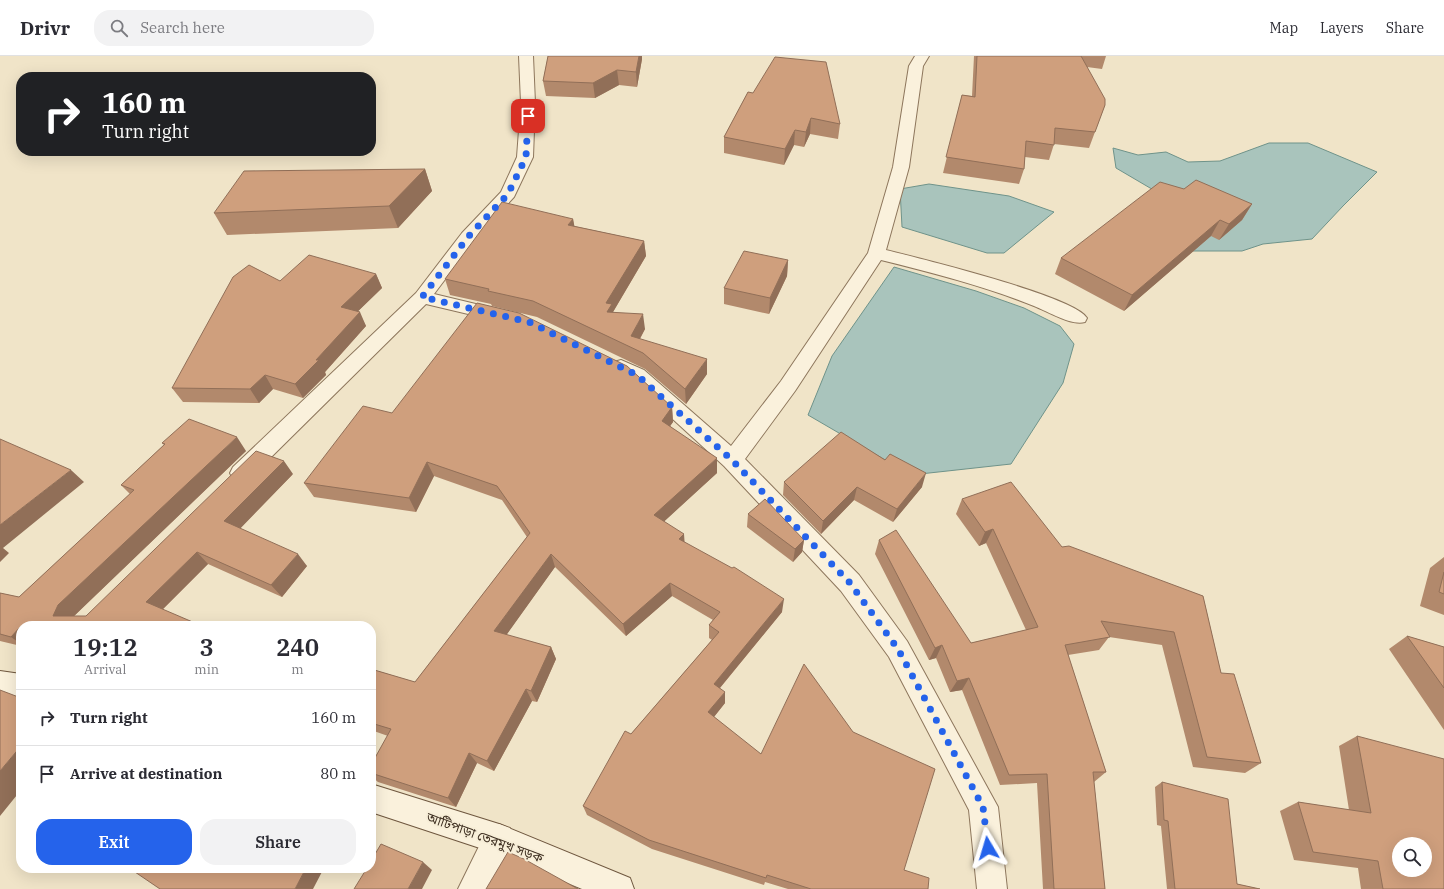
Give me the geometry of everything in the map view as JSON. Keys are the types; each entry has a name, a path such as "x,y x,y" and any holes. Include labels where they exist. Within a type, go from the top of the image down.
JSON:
{"street":[{"path":"230,483 422,297 468,237 508,194 526,157 528,103 526,56"},
{"path":"732,460 788,386 877,253 901,166 916,66 922,56"},
{"path":"877,253 969,277 1058,308 1078,318"},
{"path":"422,297 517,319"},
{"path":"605,359 637,375 732,460 850,583 898,649 983,807 992,889"},
{"path":"0,684 16,686"},
{"name":"আটিপাড়া তেরমুখ সড়ক","path":"376,800 499,839 619,889"},
{"path":"474,889 499,839"}],"water":[{"path":"1269,143 1308,143 1377,172 1312,239 1263,244 1242,251 1191,251 1162,195 1116,168 1113,148 1138,155 1166,152 1188,162 1220,161"},
{"path":"929,184 1009,196 1054,212 1004,253 987,253 902,227 900,189"},
{"path":"894,267 976,291 1024,308 1060,326 1074,344 1063,383 1011,464 911,475 808,415 832,356"}],"building":[{"path":"548,56 639,56 636,72 617,70 593,83 543,81"},
{"path":"977,56 1081,56 1105,99 1105,105 1095,132 1055,128 1054,145 1026,141 1024,169 946,157 962,95 975,97"},
{"path":"775,57 826,62 840,124 811,118 806,132 795,130 785,149 724,137 748,92 753,93"},
{"path":"425,169 389,206 214,213 244,171"},
{"path":"1196,180 1252,204 1229,224 1220,220 1132,295 1061,258 1160,182 1184,189"},
{"path":"502,202 573,219 568,225 644,241 606,303 612,304 607,312 643,314 631,336 707,359 685,389 643,353 533,301 488,291 489,289 445,279"},
{"path":"744,251 788,260 770,298 724,288"},
{"path":"309,255 376,274 341,307 360,312 316,360 319,360 295,384 265,375 250,389 172,388 233,277 249,265 280,281"},
{"path":"477,303 519,313 627,366 672,407 662,421 717,458 654,515 684,534 679,539 732,568 734,567 784,599 714,684 725,692 708,712 761,754 804,664 853,732 935,769 904,870 929,878 928,889 811,889 767,875 766,878 649,840 583,806 625,731 631,734 719,632 709,625 720,612 670,583 623,624 551,554 494,631 551,647 531,691 526,689 487,761 469,753 448,798 376,775 376,756 391,729 376,724 376,670 415,682 530,533 497,486 427,462 409,498 304,483 363,406 392,413"},
{"path":"189,419 237,437 58,605 53,616 86,616 256,451 284,461 224,521 298,554 271,585 197,552 146,602 190,621 16,621 16,631 11,637 0,634 0,593 19,597 134,490 121,485 165,444 162,443"},
{"path":"841,432 885,460 890,454 926,473 897,509 857,487 823,521 784,482"},
{"path":"0,439 71,470 0,525"},
{"path":"1011,482 1062,547 1069,546 1203,596 1221,673 1234,674 1261,763 1207,757 1174,632 1101,621 1110,637 1065,645 1106,772 1093,772 1105,889 1054,889 1047,774 1009,775 969,678 957,681 942,645 935,648 879,540 896,530 971,643 1038,627 993,529 985,532 962,499"},
{"path":"765,499 804,540 795,549 748,514"},
{"path":"1444,572 1444,594 1439,592"},
{"path":"1407,636 1444,647 1444,688"},
{"path":"0,690 16,696 16,752 0,771"},
{"path":"1357,736 1444,759 1444,889 1383,889 1378,861 1313,852 1298,802 1371,813"},
{"path":"1162,782 1228,799 1237,884 1260,889 1175,889 1168,821 1164,820"},
{"path":"381,844 423,862 408,889 354,889 364,873 376,873 376,852"},
{"path":"508,852 524,859 578,889 486,889"},
{"path":"136,873 303,873 295,889 160,889"}],"route":[{"path":"528,116 526,157 508,194 468,237 422,297 529,322 637,375 732,460 850,583 898,649 983,807 988,848"}]}
